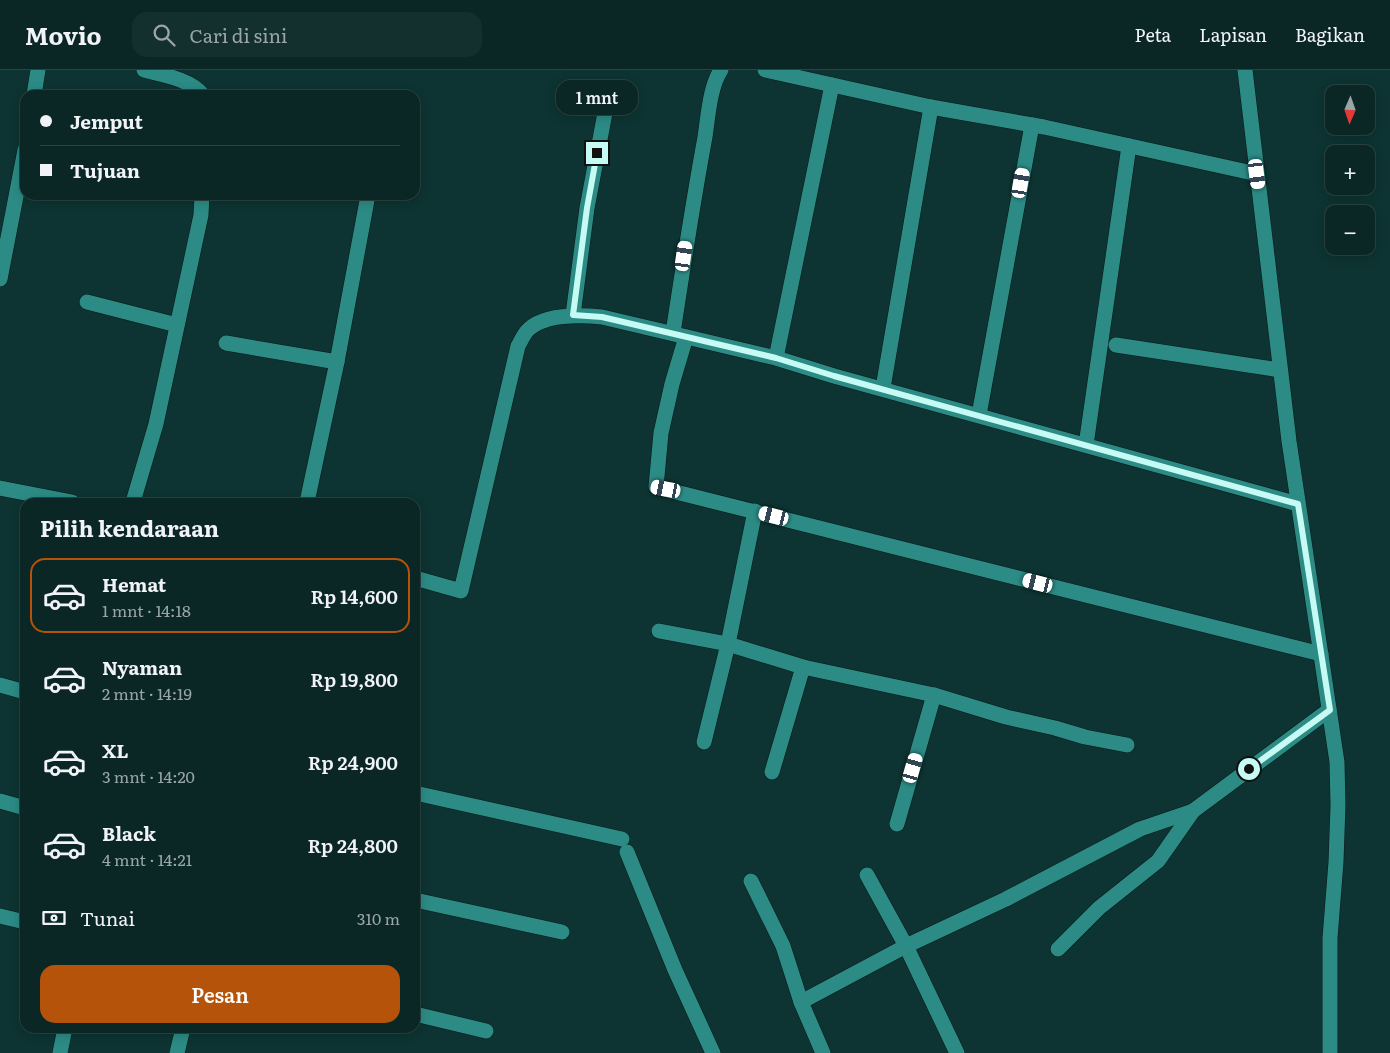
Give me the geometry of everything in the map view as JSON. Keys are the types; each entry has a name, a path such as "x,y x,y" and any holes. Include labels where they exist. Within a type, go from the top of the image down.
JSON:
{"street":[{"path":"35,90 38,70"},
{"path":"144,70 185,82 199,90"},
{"path":"720,70 710,107 690,218 680,335 661,433 656,487 1321,654"},
{"path":"765,70 931,107 1032,125 1257,174"},
{"path":"1245,70 1280,370 1337,762 1336,862 1330,938 1330,1053"},
{"path":"776,358 832,85"},
{"path":"573,315 587,208 608,97"},
{"path":"883,388 931,107"},
{"path":"979,415 1032,125"},
{"path":"1086,445 1129,146"},
{"path":"0,280 20,176"},
{"path":"134,498 156,424 201,214 202,200"},
{"path":"308,498 337,362 367,200"},
{"path":"86,302 177,325"},
{"path":"420,579 460,591 518,346 529,330 539,323 573,315 602,317 776,358 834,376 1298,504"},
{"path":"226,343 337,362"},
{"path":"1116,345 1280,370"},
{"path":"0,488 51,498"},
{"path":"704,742 728,644 756,512"},
{"path":"659,631 728,644 803,667 934,695 1006,717 1085,737 1127,744"},
{"path":"772,772 803,667"},
{"path":"0,685 20,691"},
{"path":"897,824 934,695"},
{"path":"1058,949 1099,908 1158,861 1193,811 1330,710"},
{"path":"420,794 624,845 675,970 713,1053"},
{"path":"0,801 20,807"},
{"path":"801,1002 906,946 1006,899 1140,828 1193,811"},
{"path":"867,875 906,946 957,1053"},
{"path":"751,881 783,946 801,1002 823,1053"},
{"path":"420,901 562,932"},
{"path":"0,916 20,921"},
{"path":"420,1015 486,1031"},
{"path":"60,1053 64,1033"},
{"path":"177,1053 182,1033"}],"route":[{"path":"597,153 587,208 573,315 602,317 776,358 834,376 1298,504 1330,710 1249,769"}]}
